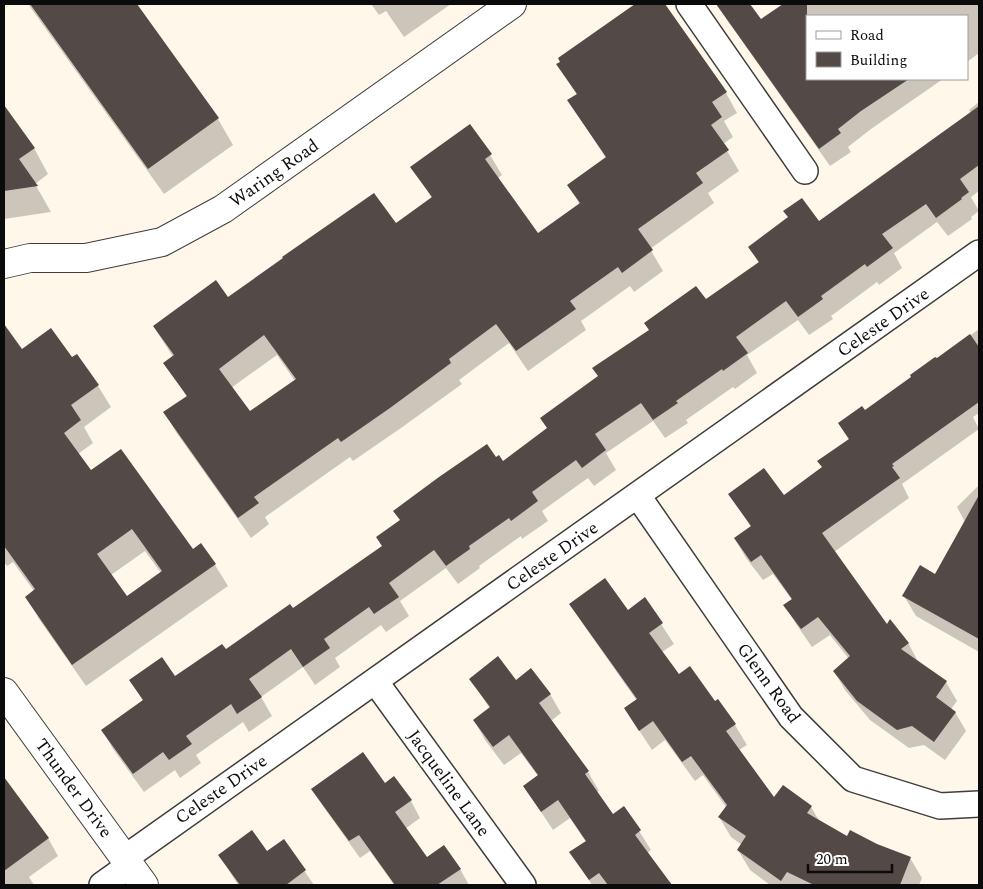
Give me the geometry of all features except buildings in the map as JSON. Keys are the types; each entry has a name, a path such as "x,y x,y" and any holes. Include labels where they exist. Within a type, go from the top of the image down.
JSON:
{"street":[{"name":"Waring Road","path":"4,264 30,258 86,258 162,242 223,209 512,4"},
{"path":"689,4 805,171"},
{"name":"Celeste Drive","path":"102,885 133,869 375,681 979,253"},
{"name":"Glenn Road","path":"638,496 790,717 854,779 940,806 979,804"},
{"name":"Jacqueline Lane","path":"375,681 523,885"},
{"name":"Thunder Drive","path":"4,692 133,869"}]}
